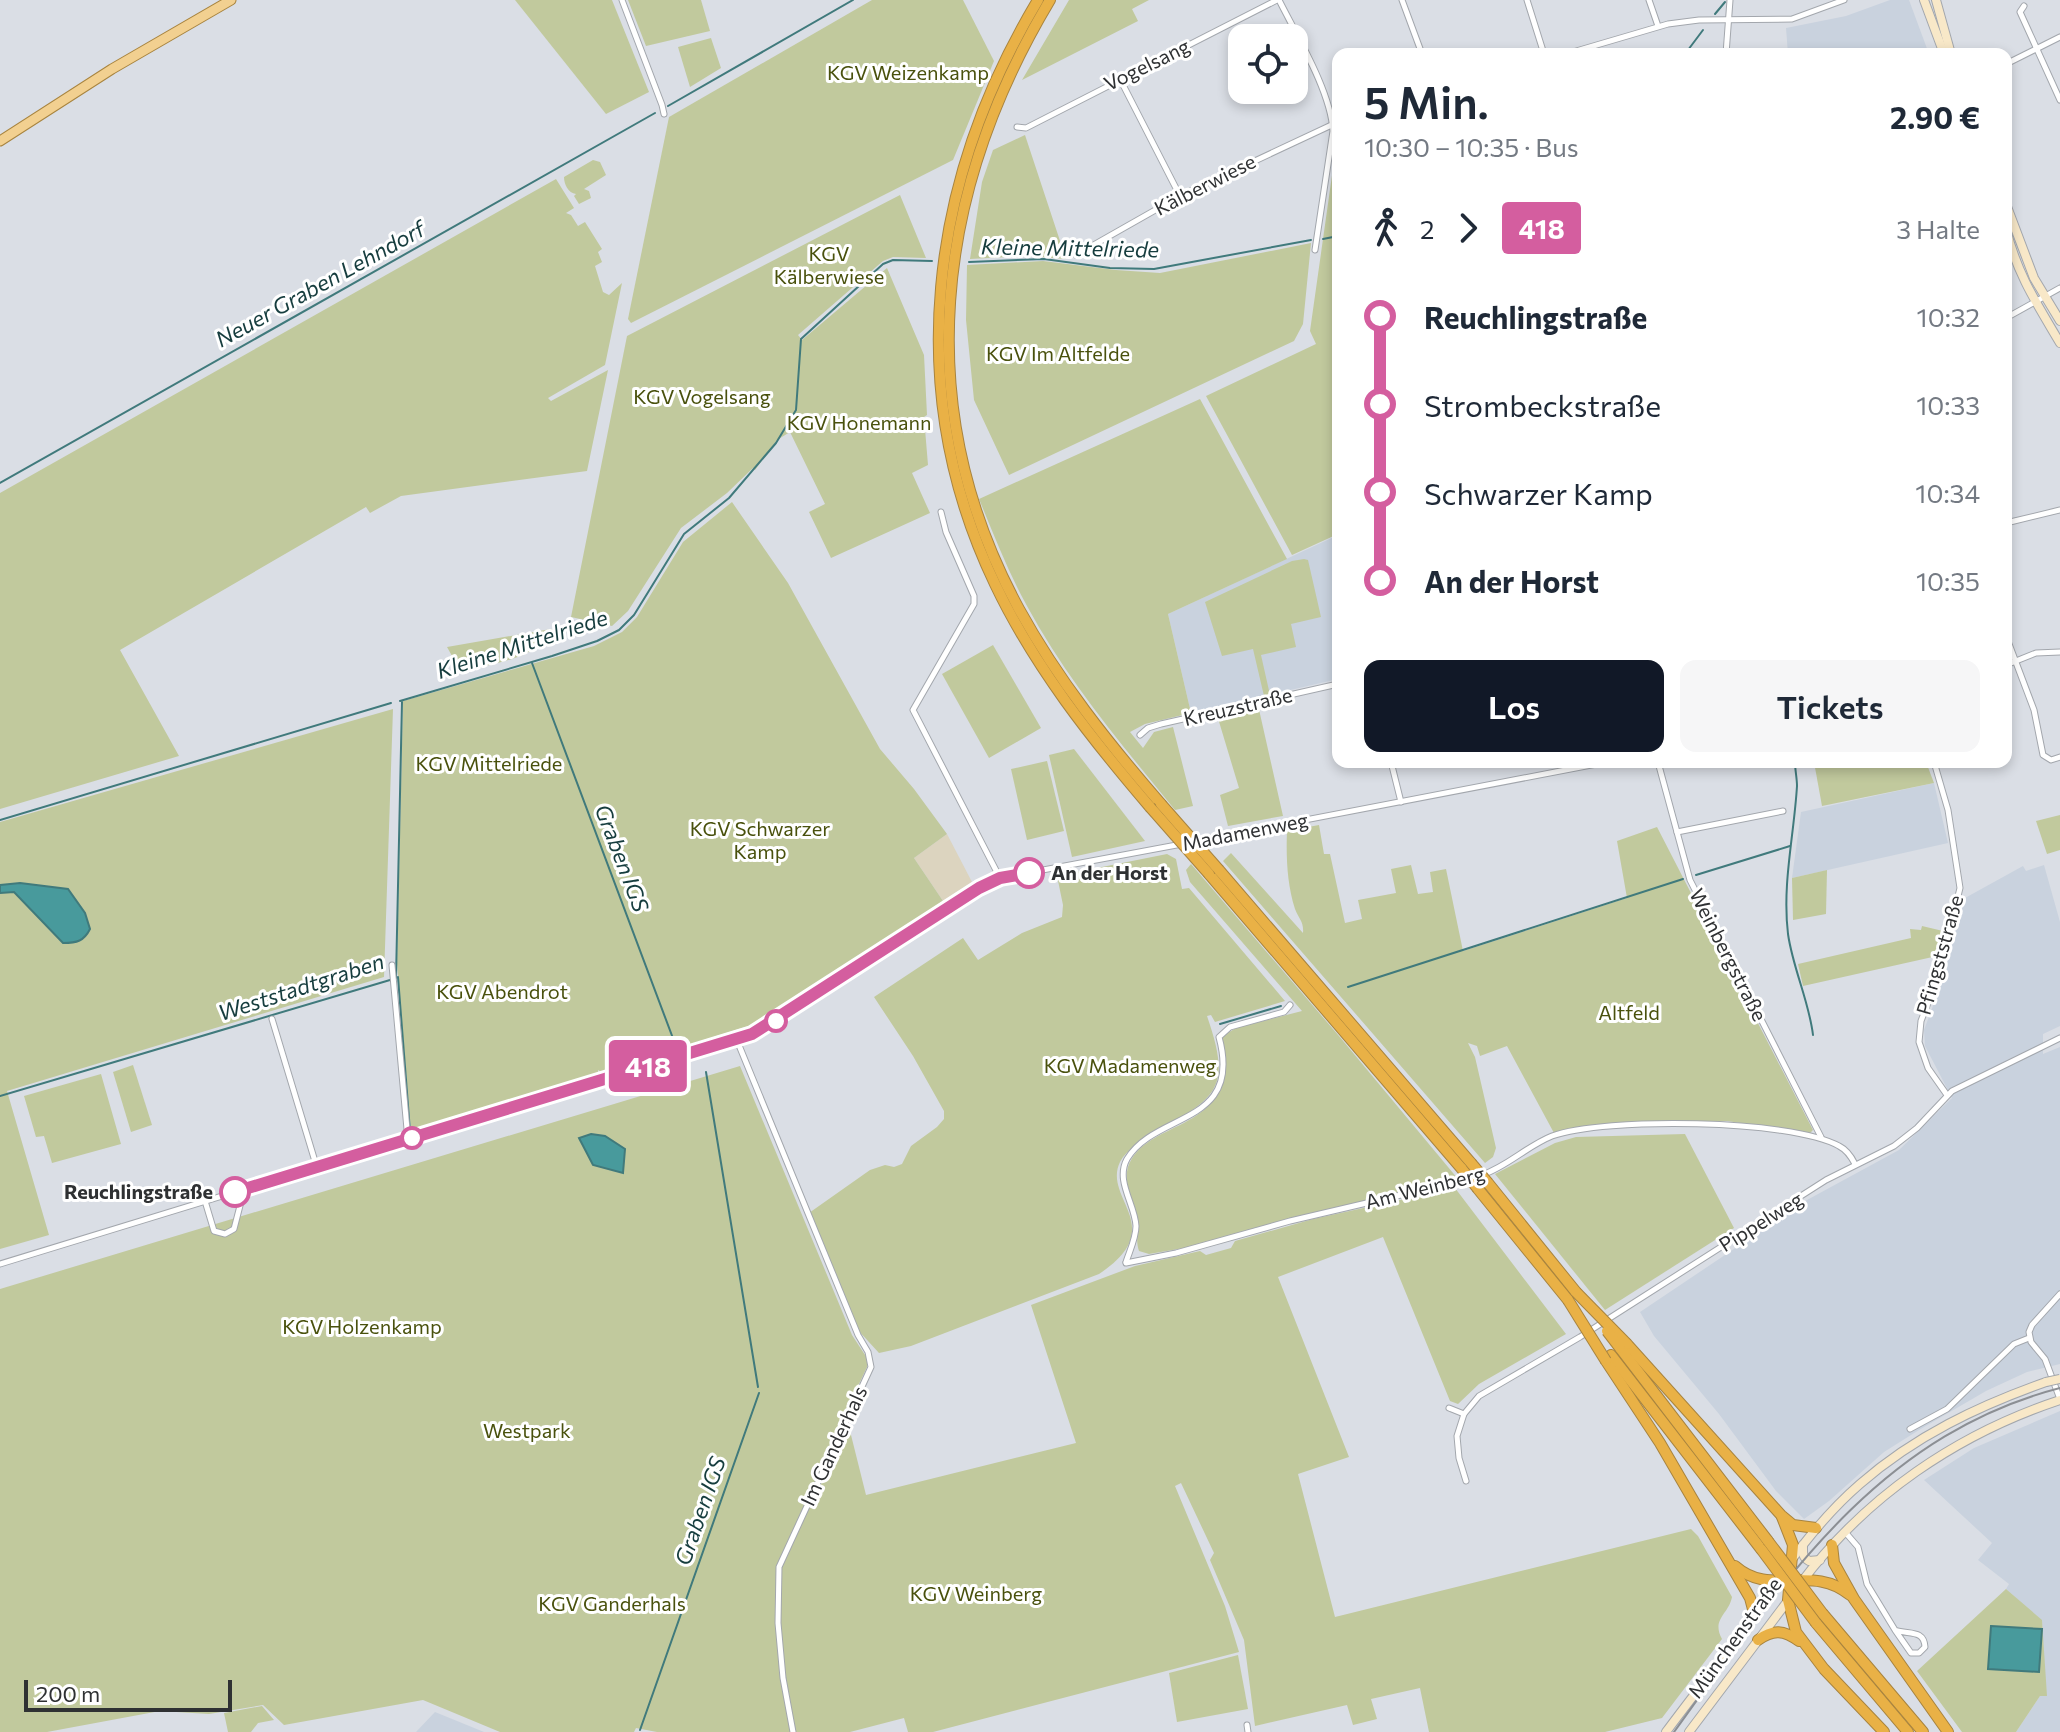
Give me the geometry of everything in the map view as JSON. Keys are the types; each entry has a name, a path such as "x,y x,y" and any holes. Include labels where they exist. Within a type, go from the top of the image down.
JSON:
{"highway":[{"path":"1038,0 987,102 964,165 944,248 938,311 940,390 964,487 994,583 1030,648 1082,723 1483,1186 1616,1352 1908,1732"},
{"path":"964,487 949,363 949,311 955,248 974,168 996,107 1050,0"},
{"path":"1572,1296 1616,1352 1781,1515 1793,1525 1816,1528"},
{"path":"1616,1352 1660,1443 1750,1598 1754,1613"},
{"path":"1781,1515 1793,1545 1788,1600 1792,1622 1802,1643 1884,1732"},
{"path":"1832,1545 1834,1563 1854,1599 1948,1732"},
{"path":"1728,1560 1745,1574 1776,1582 1804,1579 1832,1583 1854,1599"},
{"path":"1819,1619 1923,1732"},
{"path":"1758,1640 1779,1631 1802,1643"}],"main road":[{"path":"0,141 112,69 231,0"},
{"path":"1924,0 1942,48"},
{"path":"1936,0 1949,48"},
{"path":"2012,220 2034,278 2060,321"},
{"path":"2012,252 2036,303 2060,343"},
{"name":"Münchenstraße","path":"1666,1732 1794,1556 1816,1528 1861,1483 1917,1441 1970,1412 2060,1379"},
{"name":"Münchenstraße","path":"1689,1732 1832,1545 1894,1487 1949,1450 2002,1422 2058,1400"},
{"path":"1803,1545 1805,1559 1820,1560"}],"street":[{"path":"622,0 664,114"},
{"path":"1278,0 1332,113"},
{"name":"Vogelsang","path":"1017,127 1026,128 1278,0"},
{"path":"1402,0 1420,48"},
{"path":"1527,0 1542,48"},
{"path":"1649,0 1658,26"},
{"path":"1726,48 1730,0"},
{"path":"1586,48 1658,26 1699,20 1792,19 1830,2 1844,0"},
{"path":"2024,6 2020,12 2060,100"},
{"path":"2012,61 2060,37"},
{"path":"1120,79 1180,196"},
{"name":"Kälberwiese","path":"1076,255 1180,196 1332,125"},
{"path":"1315,250 1332,147"},
{"path":"2012,315 2060,288"},
{"path":"2012,522 2060,510"},
{"path":"941,512 946,532 974,596 974,604 913,710 1000,878"},
{"path":"2012,650 2034,710 2043,755 2051,760 2060,757"},
{"path":"2012,662 2042,652 2060,652"},
{"name":"Kreuzstraße","path":"1140,735 1148,728 1161,724 1332,685"},
{"path":"1392,768 1401,802"},
{"name":"Madamenweg","path":"0,1264 762,1030 979,888 1000,878 1576,768"},
{"name":"Weinbergstraße","path":"1660,768 1690,880 1822,1138"},
{"name":"Pfingststraße","path":"1936,768 1948,810 1960,888 1938,977 1921,1021 1919,1042 1928,1068 1947,1095"},
{"path":"1677,832 1783,811"},
{"path":"392,965 408,1140"},
{"name":"Am Weinberg","path":"1290,1005 1284,1012 1230,1027 1219,1037 1223,1071 1211,1098 1191,1116 1142,1144 1128,1158 1124,1179 1136,1230 1126,1263 1472,1178 1493,1171 1534,1145 1574,1130 1729,1125 1822,1138 1847,1151 1855,1164"},
{"path":"272,1019 317,1168"},
{"name":"Im Ganderhals","path":"736,1038 839,1292 868,1352 871,1367 777,1574 780,1646 793,1732"},
{"name":"Pippelweg","path":"1464,1414 1479,1396 1493,1386 1580,1337 1855,1164 1901,1142 1947,1095 1975,1078 2060,1038"},
{"path":"205,1201 214,1231 225,1234 234,1229 242,1198 250,1188"},
{"path":"1910,1429 1958,1401 2014,1344 2029,1335 2032,1325 2060,1294"},
{"path":"2029,1335 2045,1359 2058,1400"},
{"path":"1449,1408 1464,1414 1457,1445 1466,1481"},
{"path":"1845,1532 1858,1547 1867,1584 1895,1630 1911,1653 1919,1653 1925,1647 1924,1639 1919,1634 1895,1630"}],"shaded area":[{"path":"1890,0 1909,0 1927,48 1788,48 1786,28 1846,16"},
{"path":"1332,538 1332,680 1191,713 1168,614"},
{"path":"1934,783 1948,843 1792,878 1801,812"},
{"path":"947,834 972,882 943,901 914,858"},
{"path":"2044,865 2060,922 2060,1026 2043,1034 2043,1054 2060,1047 2060,1364 2027,1372 1986,1391 1919,1430 1884,1452 1804,1519 1776,1491 1719,1414 1654,1336 1640,1312 1807,1200 1899,1150 1952,1098 1925,1046 1924,1030 1943,979 1965,898 2023,866 2026,871"},
{"path":"2060,1411 2060,1732 2016,1732 2040,1696 2046,1696 2042,1621 2006,1589 2009,1584 1978,1560 1992,1543 1924,1480 1974,1448"},
{"path":"435,1712 484,1732 416,1732"}],"green space":[{"path":"515,0 612,0 649,92 606,114"},
{"path":"628,0 701,0 710,31 646,46"},
{"name":"KGV Weizenkamp","path":"872,0 963,0 994,61 953,160 631,323 628,319 669,117"},
{"path":"1069,0 1149,0 1132,9 1138,21 1022,80"},
{"path":"711,38 721,68 690,87 678,47"},
{"path":"1025,135 1066,259 1028,256 970,259 982,182 993,150"},
{"path":"593,160 600,162 606,175 584,189 589,191 591,198 579,204 574,196 576,194 567,188 564,177"},
{"path":"1332,175 1332,537 1292,555 1206,396 1316,344 1310,331"},
{"path":"556,179 574,208 566,213 578,226 585,222 602,249 598,252 602,262 595,266 603,292 609,295 622,283 605,365 548,398 551,401 608,370 587,471 401,496 370,513 366,507 120,650 179,756 0,809 0,493"},
{"path":"900,195 926,258 893,257 883,261 798,335 802,340 887,268 924,355 928,465 912,473 930,513 831,558 809,512 825,504 790,432 777,440 755,470 753,468 727,493 681,528 628,611 612,626 571,617 627,336"},
{"name":"KGV Im Altfelde","path":"1311,243 1303,324 1294,341 1009,475 974,400 966,320 967,265 1043,261 1160,273"},
{"path":"1200,399 1287,559 1168,614 1191,713 1145,724 1130,732 1143,748 1154,732 1173,727 1193,806 1175,810 1096,711 1060,660 1027,606 979,499"},
{"path":"732,502 788,583 880,749 947,834 914,858 943,901 761,1022 641,1060 638,1054 633,1055 635,1062 601,1072 598,1070 598,1073 411,1131 397,964 403,701 594,646 622,632 637,617 683,542"},
{"path":"1308,560 1321,617 1291,624 1296,647 1261,655 1270,695 1264,696 1253,649 1222,656 1205,602 1292,561"},
{"path":"551,629 545,640 524,654 461,672 447,647"},
{"path":"993,645 1041,728 989,758 942,674"},
{"path":"1258,705 1283,816 1228,826 1220,795 1239,788 1217,715"},
{"path":"393,709 384,977 7,1091 49,1235 0,1249 0,822"},
{"path":"1074,749 1145,841 1072,857 1049,755"},
{"path":"1047,761 1064,831 1027,840 1011,769"},
{"path":"1815,768 1928,768 1934,783 1822,806"},
{"path":"2060,815 2060,850 2047,854 2036,821"},
{"name":"Altfeld","path":"1319,825 1324,854 1330,854 1345,923 1362,919 1358,900 1396,893 1391,869 1411,865 1418,894 1433,892 1430,872 1446,869 1463,951 1627,898 1617,841 1657,827 1813,1130 1810,1133 1727,1121 1649,1123 1554,1133 1507,1046 1480,1056 1477,1046 1468,1043 1475,1057 1496,1148 1493,1157 1485,1163 1223,861 1231,853 1303,933 1289,880 1287,831"},
{"name":"KGV Madamenweg","path":"1167,854 1176,859 1182,889 1189,888 1285,1001 1215,1022 1211,1015 1207,1016 1218,1061 1218,1077 1213,1089 1205,1100 1135,1146 1120,1162 1117,1176 1119,1188 1132,1228 1130,1242 1120,1257 1099,1274 911,1346 879,1353 857,1329 809,1213 870,1170 902,1164 911,1146 944,1119 944,1111 874,997 963,938 978,960 1022,933 1062,917 1063,905 1057,876"},
{"path":"1191,864 1458,1179 1290,1218 1190,1247 1149,1254 1139,1251 1138,1220 1127,1178 1135,1154 1150,1141 1205,1109 1218,1093 1225,1069 1221,1037 1236,1028 1302,1011 1190,882 1186,870"},
{"path":"1827,870 1826,914 1793,920 1792,878"},
{"path":"1922,926 1943,931 1937,956 1803,986 1798,964 1911,938 1910,929 1921,930"},
{"path":"133,1065 152,1125 131,1132 113,1072"},
{"name":"Westpark","path":"740,1066 852,1335 867,1358 867,1367 843,1418 849,1427 866,1495 1076,1443 1031,1305 1135,1266 1200,1251 1206,1255 1231,1248 1235,1241 1313,1219 1455,1188 1566,1334 1479,1384 1458,1404 1450,1401 1383,1237 1278,1277 1349,1457 1298,1474 1335,1617 1691,1529 1732,1597 1718,1626 1722,1639 1662,1718 1605,1732 1429,1732 1420,1688 1371,1699 1377,1719 1353,1725 1347,1705 1255,1726 1244,1640 1210,1560 1214,1553 1181,1483 1175,1486 1225,1606 1239,1652 933,1732 908,1732 904,1718 850,1732 657,1732 636,1728 634,1732 500,1732 423,1700 284,1725 263,1705 209,1714 160,1711 47,1732 0,1732 0,1289"},
{"path":"101,1074 121,1144 52,1163 44,1136 36,1137 24,1096"},
{"path":"1685,1134 1734,1228 1605,1310 1495,1174 1555,1143 1576,1137"},
{"path":"2006,1589 2042,1620 2047,1696 2040,1696 2016,1732 1962,1732 1917,1671"},
{"path":"1238,1655 1248,1709 1177,1722 1169,1673"},
{"path":"262,1706 274,1720 258,1723 251,1732 228,1732 224,1713"}],"water":[{"path":"20,883 68,889 85,913 90,929 83,939 63,943 14,892 0,893 0,885"},
{"path":"591,1134 605,1136 625,1149 623,1173 593,1165 579,1138"},
{"path":"1991,1626 2042,1629 2039,1672 1988,1669"}],"waterway":[{"name":"Neuer Graben Lehndorf","path":"668,106 853,0"},
{"path":"1715,14 1725,2"},
{"path":"1690,48 1703,30"},
{"name":"Neuer Graben Lehndorf","path":"0,483 655,113"},
{"name":"Kleine Mittelriede","path":"1323,239 1332,237"},
{"name":"Kleine Mittelriede","path":"969,262 1044,259 1110,268 1154,269 1311,240"},
{"name":"Kleine Mittelriede","path":"400,701 552,656 619,630 634,615 684,534 729,498 776,443 796,410 801,339 883,264 893,260 932,261"},
{"name":"Graben IGS","path":"532,663 677,1049 660,1055"},
{"name":"Weststadtgraben","path":"396,978 402,702"},
{"name":"Kleine Mittelriede","path":"0,820 391,703"},
{"path":"1796,768 1797,786 1787,878 1788,934 1813,1035"},
{"path":"1696,875 1790,846"},
{"path":"1348,987 1683,879"},
{"path":"398,977 410,1131"},
{"name":"Weststadtgraben","path":"0,1096 390,980"},
{"path":"1220,1024 1281,1006"},
{"path":"549,1103 731,1046"},
{"name":"Graben IGS","path":"706,1072 758,1387"},
{"path":"481,1123 540,1106"},
{"path":"437,1137 476,1125"},
{"path":"395,1150 430,1139"},
{"path":"257,1192 385,1153"},
{"name":"Graben IGS","path":"640,1730 759,1393"}],"tram line":[{"path":"1674,1732 1793,1572 1837,1524 1884,1480 1936,1442 1995,1411 2060,1388"}],"bus line":[{"name":"418","path":"235,1192 762,1030 979,888 1000,878 1029,873"}],"place":[{"name":"An der Horst","path":"1029,873"},
{"name":"Reuchlingstraße","path":"235,1192"}],"park label":[{"name":"KGV Kälberwiese","path":"829,266"},
{"name":"KGV Vogelsang","path":"702,397"},
{"name":"KGV Honemann","path":"859,423"},
{"name":"KGV Mittelriede","path":"489,764"},
{"name":"KGV Schwarzer Kamp","path":"760,840"},
{"name":"KGV Abendrot","path":"502,992"},
{"name":"KGV Holzenkamp","path":"362,1327"},
{"name":"KGV Weinberg","path":"976,1594"},
{"name":"KGV Ganderhals","path":"612,1604"}]}
